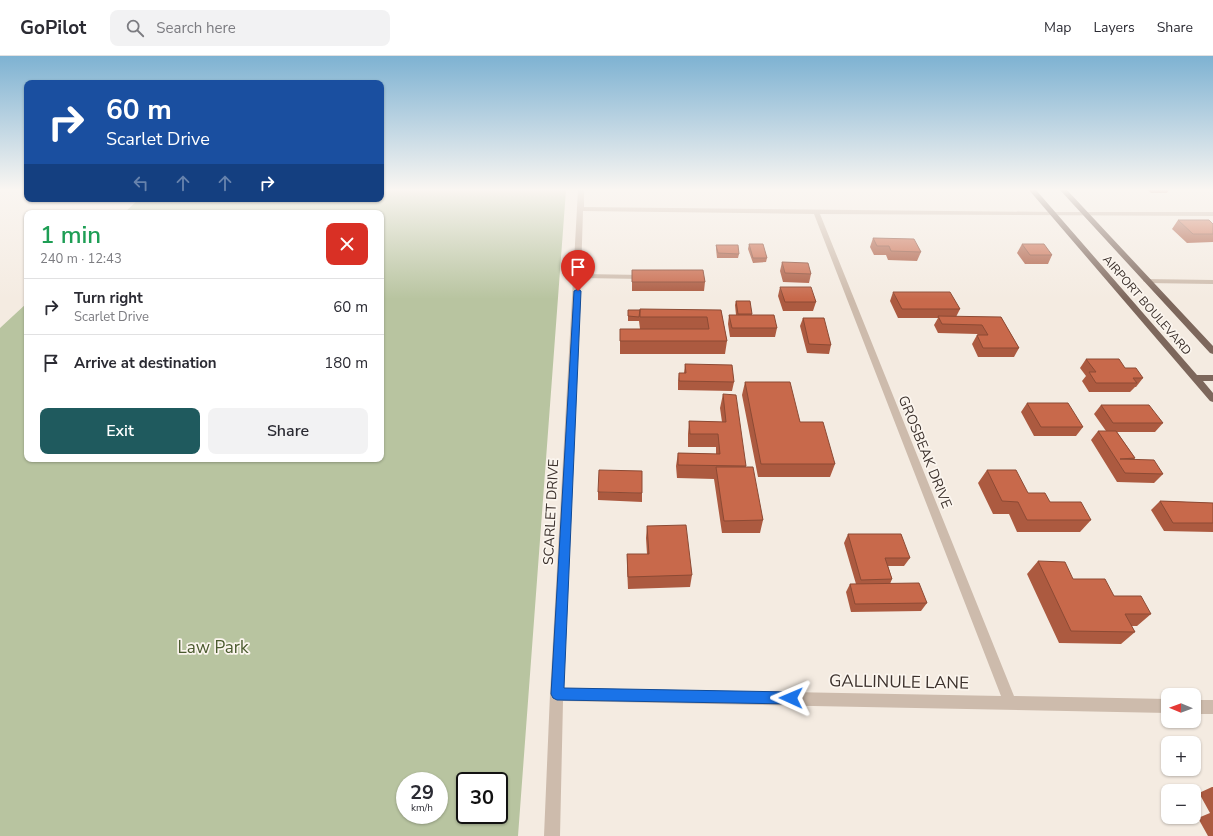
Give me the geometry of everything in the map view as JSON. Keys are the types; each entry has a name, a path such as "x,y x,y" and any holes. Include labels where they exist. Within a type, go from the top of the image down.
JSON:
{"main road":[{"name":"AIRPORT BOULEVARD","path":"1063,226 1213,399"},
{"name":"AIRPORT BOULEVARD","path":"1097,226 1213,351"},
{"path":"1195,378 1213,378"}],"street":[{"name":"SCARLET DRIVE","path":"552,836 557,694 579,226"},
{"name":"GROSBEAK DRIVE","path":"822,226 1010,702"},
{"path":"578,276 654,277"},
{"path":"1148,281 1213,282"},
{"name":"GALLINULE LANE","path":"557,694 1161,706"},
{"path":"1201,707 1213,707"}],"green space":[{"name":"Law Park","path":"384,226 563,226 518,836 0,836 0,328 24,306 24,462 384,462"}],"building":[{"path":"1185,226 1213,226 1213,234 1193,234"},
{"path":"873,238 914,239 921,252 891,251 889,246 877,246"},
{"path":"749,244 763,244 767,258 753,258"},
{"path":"1022,244 1044,244 1052,255 1030,255"},
{"path":"716,245 738,245 739,254 718,253"},
{"path":"782,262 808,263 811,274 785,273"},
{"path":"632,270 703,270 705,282 632,282"},
{"path":"780,287 811,287 816,302 785,302"},
{"path":"893,292 950,292 960,309 902,309"},
{"path":"736,301 750,301 752,314 738,314"},
{"path":"640,309 721,310 727,341 620,341 620,329 709,329 707,317 640,317"},
{"path":"628,310 640,310 639,317 628,316"},
{"path":"729,315 774,315 777,328 732,328"},
{"path":"938,316 1001,317 1019,348 983,348 977,335 988,335 982,325 942,324"},
{"path":"803,318 824,318 831,345 809,344"},
{"path":"1086,359 1119,359 1125,368 1136,368 1143,378 1133,378 1137,383 1096,383 1089,372 1096,372"},
{"path":"685,364 732,365 734,382 679,381 679,373 686,373"},
{"path":"745,382 790,382 800,422 823,422 835,464 761,464"},
{"path":"723,394 736,395 746,466 678,465 678,453 720,454 718,434 690,434 689,421 726,422"},
{"path":"1027,403 1068,403 1083,427 1041,427"},
{"path":"1101,405 1149,405 1163,423 1113,423"},
{"path":"1098,431 1116,431 1135,458 1120,459 1154,460 1163,474 1125,473"},
{"path":"716,467 753,467 763,520 724,521"},
{"path":"599,470 642,471 642,493 598,492"},
{"path":"987,470 1016,470 1028,493 1045,493 1050,502 1081,502 1091,520 1027,520 1018,502 1002,501"},
{"path":"1160,501 1213,503 1213,523 1173,523"},
{"path":"686,525 692,575 628,577 627,554 649,554 647,526"},
{"path":"848,534 901,534 910,558 885,558 892,579 861,580"},
{"path":"1038,561 1065,562 1073,579 1105,579 1114,596 1141,596 1151,614 1125,614 1135,632 1071,631"},
{"path":"919,583 927,603 855,604 850,584"}],"route":[{"path":"578,291 557,694 791,698"}]}
